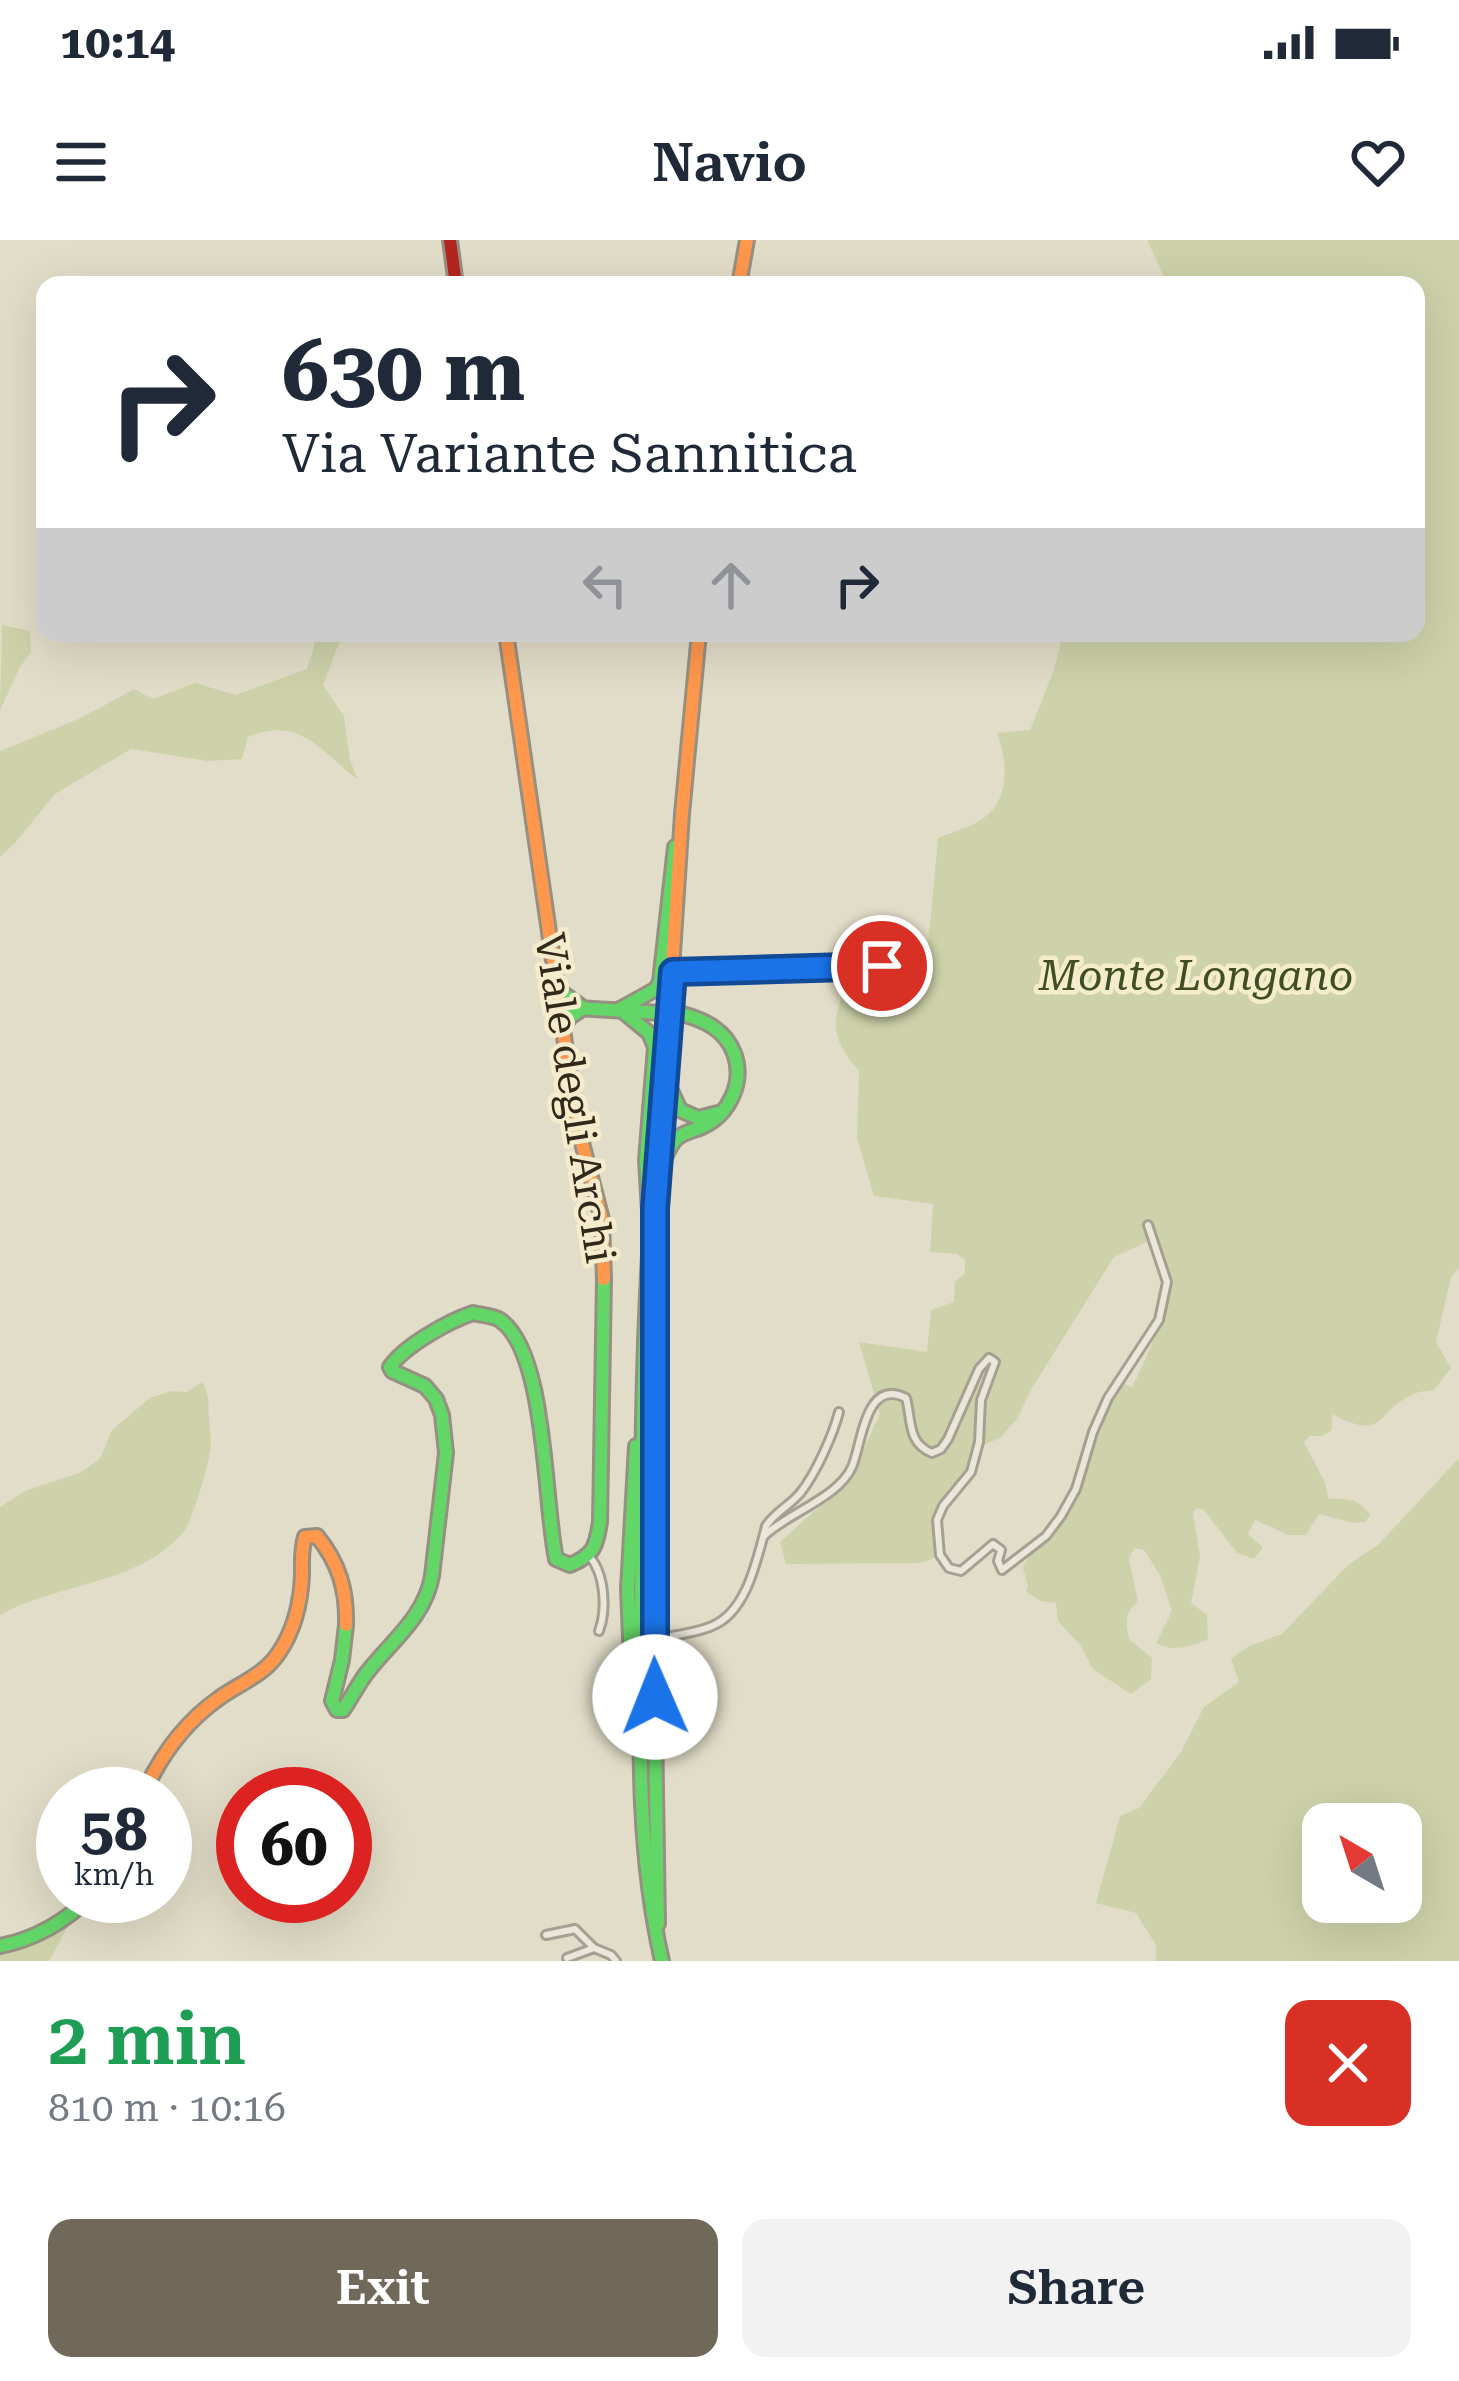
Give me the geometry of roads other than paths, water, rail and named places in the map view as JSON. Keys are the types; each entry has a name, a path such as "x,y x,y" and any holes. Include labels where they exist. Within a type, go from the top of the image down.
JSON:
{"main road":[{"path":"449,240 455,276"},
{"path":"741,276 747,240"},
{"name":"Viale degli Archi","path":"507,642 576,1120 602,1220 601,1522 590,1556"},
{"path":"659,1946 655,1208 698,642"},
{"path":"620,1009 660,982 672,860 682,814"},
{"path":"557,989 585,1007"},
{"path":"559,1006 662,1013"},
{"path":"562,1029 585,1007"},
{"path":"620,1009 654,1038 656,1047 646,1160 650,1233 640,1688 642,1815 651,1913 662,1961"},
{"path":"657,1180 675,1140 722,1112 737,1084 734,1051 715,1027 682,1014"},
{"path":"665,1079 680,1110 698,1118 722,1112"},
{"path":"650,1233 655,1208"},
{"path":"158,1767 188,1724 276,1658 299,1606 305,1537 317,1536 330,1548 344,1582 340,1673 332,1701 337,1710 347,1706 421,1607 431,1587 445,1441 436,1399 422,1384 390,1367 464,1315 473,1312 497,1318 523,1352 537,1406 554,1555 570,1564 590,1556"},
{"path":"0,1946 57,1923"}],"street":[{"path":"673,972 882,966"},
{"path":"764,1536 843,1481 852,1468 870,1412 883,1396 906,1398 911,1433 918,1445 932,1453 940,1449 982,1363 989,1358 995,1362 981,1400 976,1456 969,1477 937,1520 940,1556 949,1568 961,1570 993,1544 1001,1550 1002,1570 1046,1536 1076,1489 1108,1397 1159,1319 1167,1282 1148,1225"},
{"path":"654,1639 705,1629 732,1613 770,1519 801,1492 825,1449 838,1412"},
{"name":"Viale degli Archi","path":"590,1556 601,1578 604,1624 599,1630"},
{"path":"546,1935 575,1929 616,1961"},
{"path":"567,1958 594,1948"}],"park label":[{"name":"Monte Longano","path":"1196,975"}]}
